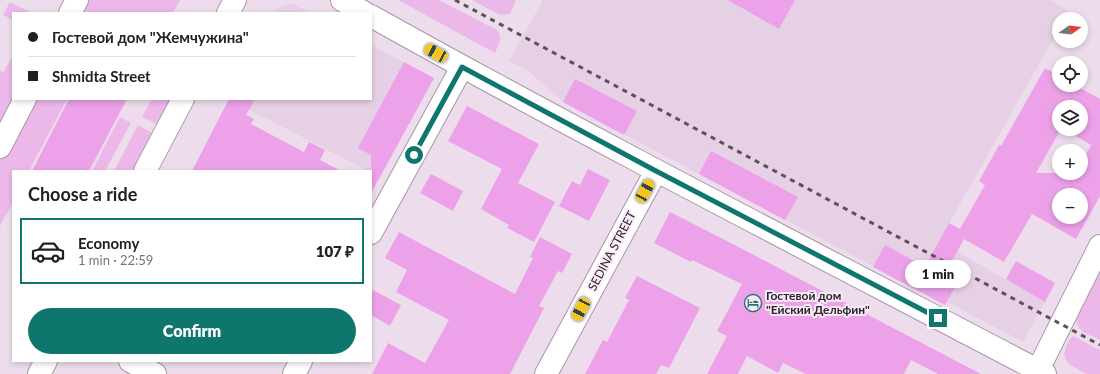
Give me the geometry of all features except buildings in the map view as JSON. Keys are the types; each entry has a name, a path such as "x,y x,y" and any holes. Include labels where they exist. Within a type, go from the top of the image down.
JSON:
{"street":[{"path":"71,12 77,0"},
{"path":"229,12 235,0"},
{"path":"342,0 363,12"},
{"path":"372,17 462,67 656,171 1042,372 1100,246"},
{"path":"372,231 462,67"},
{"path":"0,147 24,100"},
{"path":"146,170 182,100"},
{"name":"SEDINA STREET","path":"546,374 656,171"},
{"path":"39,374 45,362"},
{"path":"132,362 155,374"},
{"path":"294,374 300,362"}],"shaded area":[{"path":"81,0 180,0 174,12 75,12"},
{"path":"398,0 439,0 497,30 500,38 495,53"},
{"path":"472,0 516,0 510,14 500,15"},
{"path":"543,0 1050,0 1069,11 1052,12 1052,41 939,241 1045,302 1023,342 947,302 944,304 563,102 528,71 509,61"},
{"path":"10,2 30,12 12,12 12,20 3,15"},
{"path":"289,4 295,5 308,12 275,12 281,6"},
{"path":"372,46 434,78 380,178 372,174 372,170 366,170 231,100 372,100"},
{"path":"12,57 13,100 0,137 0,71 4,72"},
{"path":"29,100 66,100 30,170 12,170 12,204 0,226 0,156"},
{"path":"151,100 169,100 157,124 142,117"},
{"path":"120,117 131,123 106,170 93,170"},
{"path":"138,125 152,133 133,170 115,170"},
{"path":"1100,267 1100,340 1084,332 1078,326 1076,317"},
{"path":"1073,336 1100,350 1100,374 1087,374 1070,365 1066,360 1064,354 1067,344"}],"railway":[{"path":"455,0 1100,345"}],"place":[{"name":"Гостевой дом \"Ейский Дельфин\"","path":"753,303"}],"route":[{"path":"414,155 462,67 656,171 938,318"}]}
